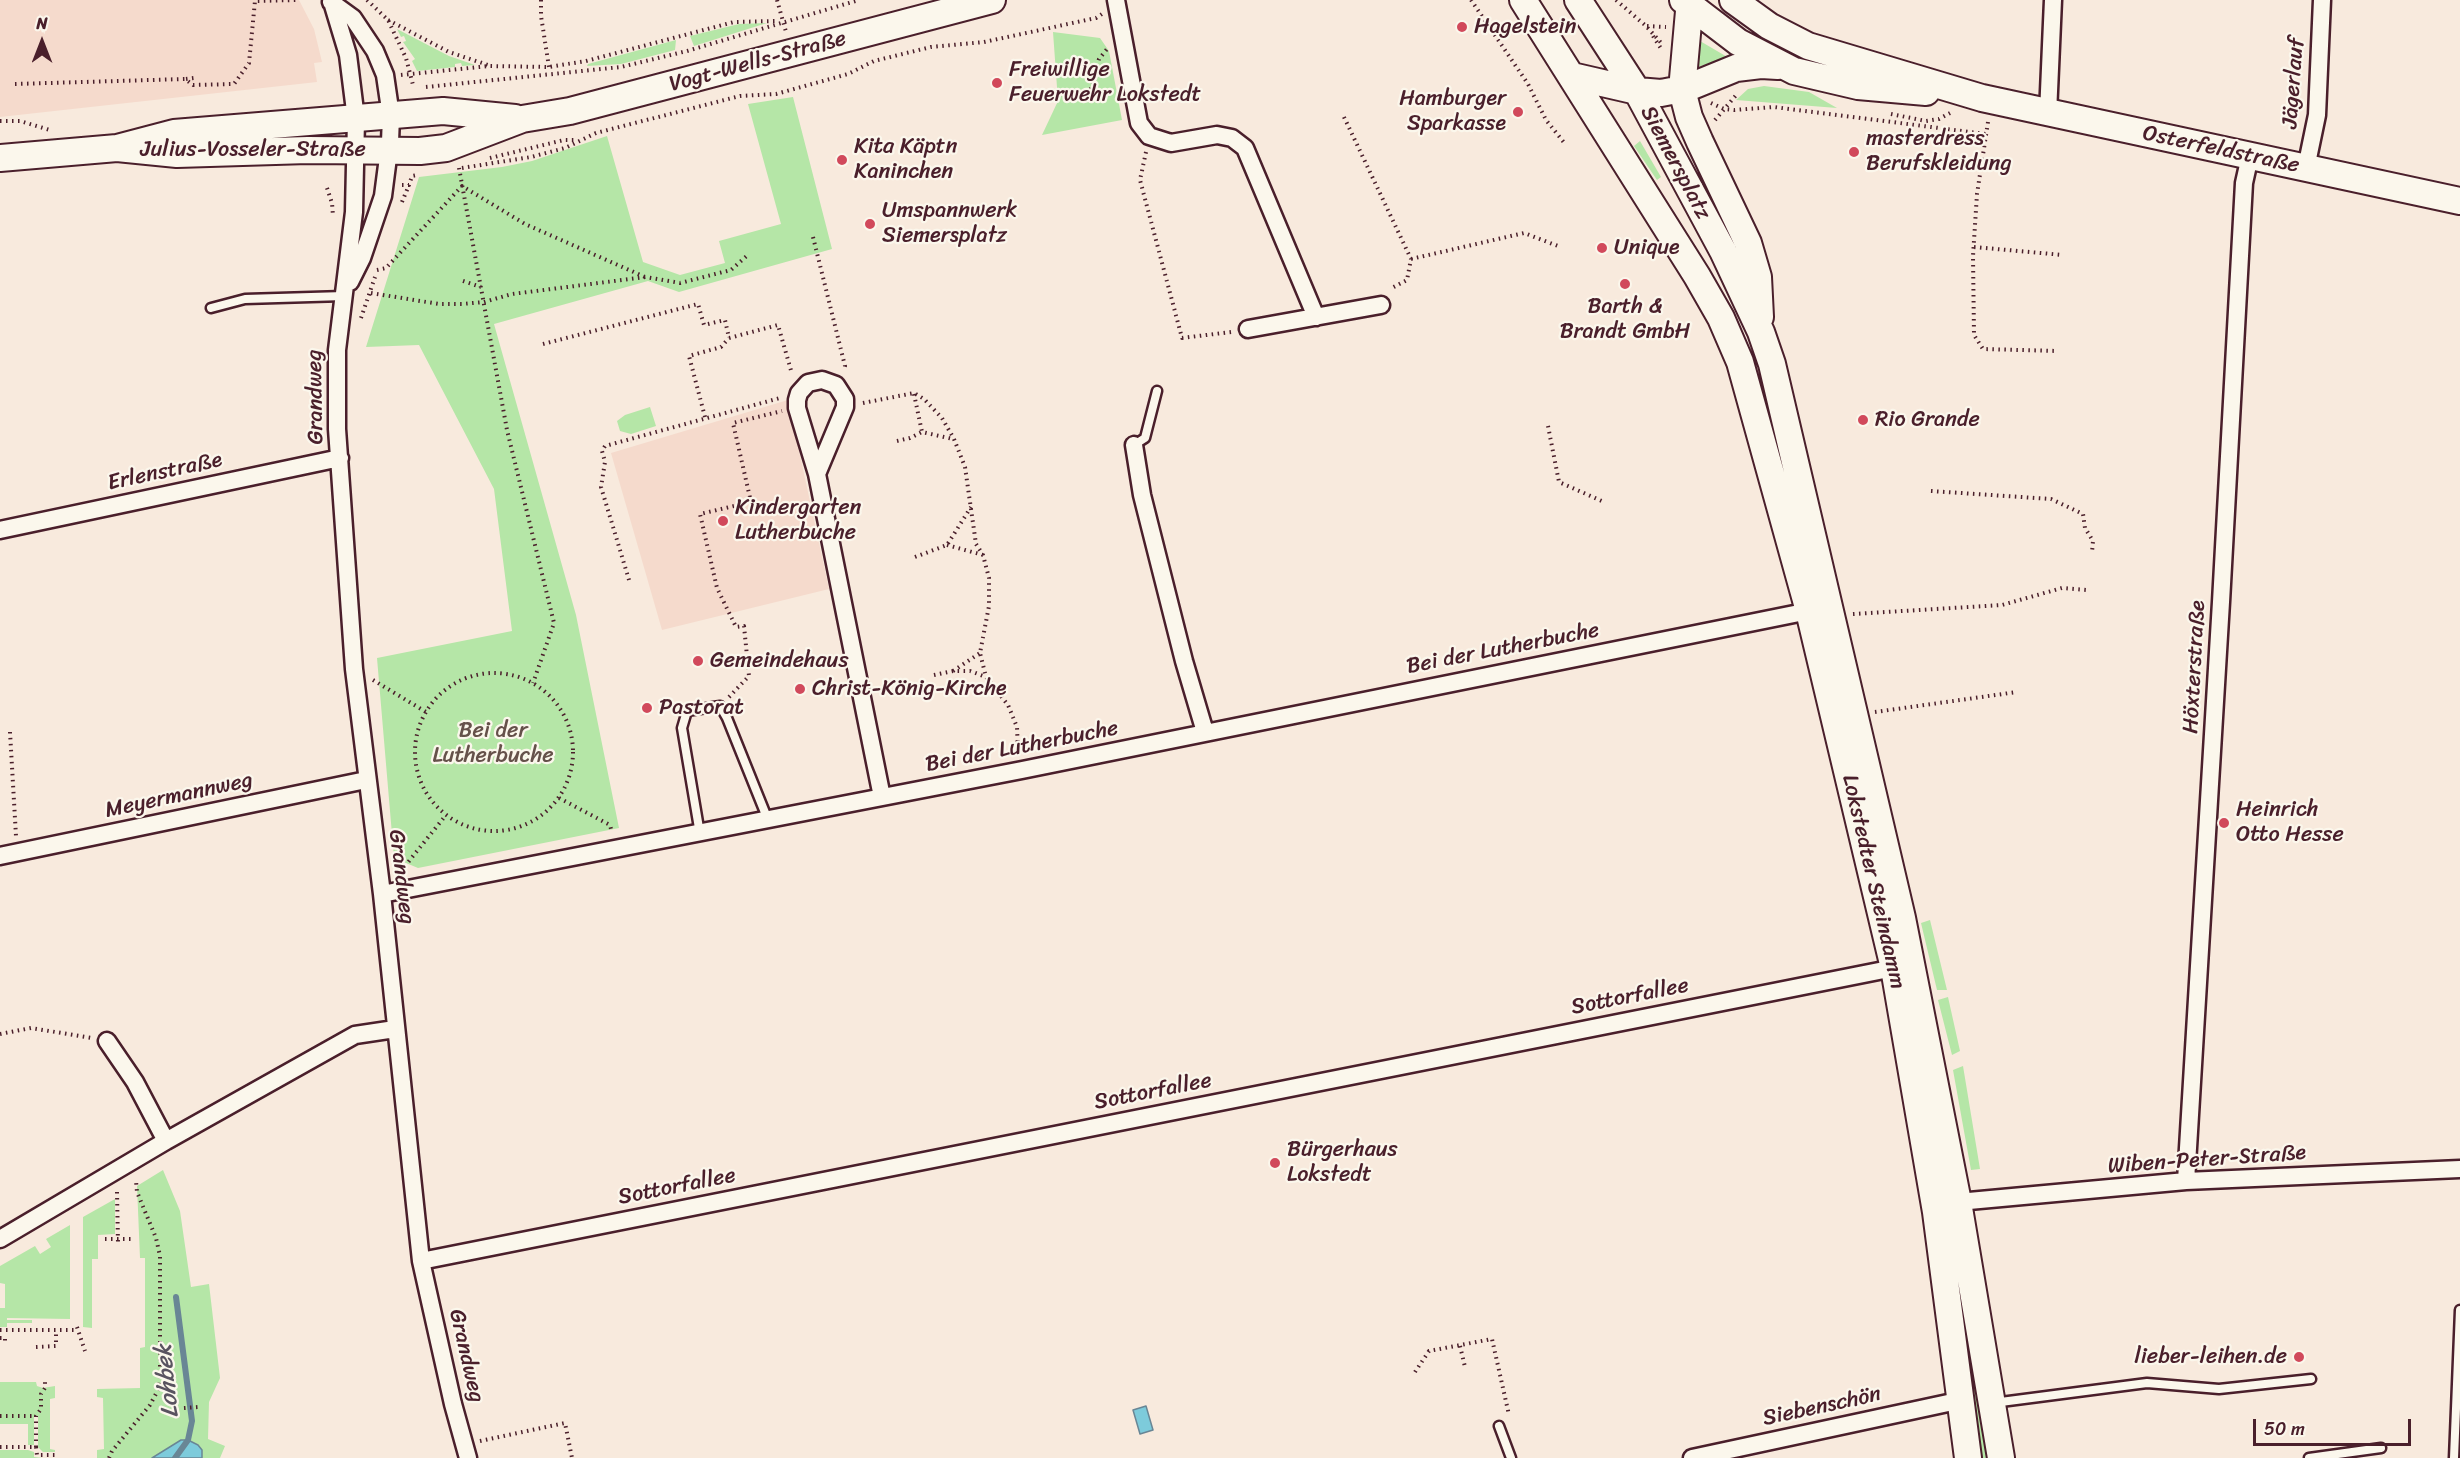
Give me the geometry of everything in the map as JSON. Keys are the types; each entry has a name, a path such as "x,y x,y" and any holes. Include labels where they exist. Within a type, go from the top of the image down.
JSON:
{"main road":[{"name":"Vogt-Wells-Straße","path":"389,152 446,148 522,119 570,111 992,0"},
{"name":"Siemersplatz","path":"1523,0 1669,229 1721,318"},
{"name":"Siemersplatz","path":"1578,0 1636,91 1723,251 1761,332"},
{"name":"Osterfeldstraße","path":"1733,0 1770,26 1808,46 1987,99 2048,114 2460,201"},
{"path":"1688,2 1692,94 1689,117 1748,243 1758,277 1761,332"},
{"name":"Osterfeldstraße","path":"1688,2 1738,42 1785,67 1816,77 1858,86 1938,92 1987,99"},
{"path":"1572,76 1636,91 1692,94 1736,68 1761,65 1785,67"},
{"name":"Vogt-Wells-Straße","path":"391,116 443,111 522,119"},
{"name":"Julius-Vosseler-Straße","path":"0,158 117,148 174,133 391,116"},
{"name":"Julius-Vosseler-Straße","path":"117,148 177,154 356,150 389,152"},
{"name":"Lokstedter Steindamm","path":"1721,318 1740,362 1854,715 1902,918 1958,1202 2001,1458"},
{"name":"Lokstedter Steindamm","path":"1761,332 1772,364 1796,460 1820,614 1894,968 1936,1212 1968,1458"}],"street":[{"path":"1116,0 1139,123 1149,136 1171,143 1216,135 1232,138 1245,148 1316,317"},
{"path":"2048,114 2054,0"},
{"name":"Jägerlauf","path":"2306,168 2317,115 2322,0"},
{"name":"Grandweg","path":"331,1 353,18 375,51 385,75 391,116 389,152 379,208 362,258 344,297"},
{"name":"Grandweg","path":"331,1 348,55 356,119 354,212 337,350 340,458 354,669 382,894 421,1261 453,1404 466,1451"},
{"name":"Höxterstraße","path":"2186,1181 2244,183 2250,156"},
{"path":"1248,329 1381,304"},
{"path":"817,474 845,407 845,399 836,385 829,381 808,383 798,400 817,474 882,797"},
{"path":"1134,445 1142,495 1184,661 1205,732"},
{"name":"Erlenstraße","path":"0,530 340,458"},
{"name":"Bei der Lutherbuche","path":"382,894 700,834 1205,732 1820,614"},
{"name":"Meyermannweg","path":"0,856 366,780"},
{"name":"Sottorfallee","path":"421,1261 1894,968"},
{"path":"0,1239 166,1141 355,1035 395,1029"},
{"path":"107,1041 135,1082 166,1141"},
{"name":"Wiben-Peter-Straße","path":"1958,1202 2186,1181 2460,1168"},
{"name":"Siebenschön","path":"1692,1458 1962,1401"}],"lane":[{"path":"211,308 245,299 344,297"},
{"path":"1134,445 1145,438 1157,391"},
{"path":"700,834 682,728 687,711 720,706 768,820"},
{"path":"2454,1458 2460,1310"},
{"path":"1993,1403 2147,1383 2219,1389 2311,1379"},
{"path":"1499,1426 1511,1458"},
{"path":"2309,1458 2381,1448"}],"path":[{"path":"185,79 194,85 234,84 249,63 255,1 296,0"},
{"path":"367,0 388,20 449,52 489,66"},
{"path":"541,0 541,16 549,67"},
{"path":"777,0 792,53"},
{"path":"419,92 424,87 621,67 687,51 859,0"},
{"path":"1471,0 1528,84 1545,120 1566,145"},
{"path":"1616,0 1646,26"},
{"path":"450,169 531,157 565,148 596,133 740,96 776,94 848,74 874,61 931,47 984,42 1096,18"},
{"path":"388,20 412,75 413,85"},
{"path":"412,75 489,66 549,67 586,61 734,22 783,22"},
{"path":"1089,95 1099,59 1110,45 1124,42"},
{"path":"15,84 114,78 194,78"},
{"path":"1692,94 1724,109 1774,107 1986,134"},
{"path":"1987,99 1986,134 1977,194 1974,247 1974,335 1983,349 2058,351"},
{"path":"1344,117 1411,259 1407,280 1384,292 1381,304"},
{"path":"0,121 20,121"},
{"path":"1149,136 1140,180 1182,338 1248,329"},
{"path":"459,168 507,430 554,623 533,683"},
{"path":"402,185 408,185 412,176 423,173"},
{"path":"377,270 386,268 462,186"},
{"path":"462,186 525,224 646,277 680,283 731,270 749,254"},
{"path":"327,188 333,214"},
{"path":"1411,259 1524,233 1558,246"},
{"path":"813,237 845,366 836,385"},
{"path":"1974,247 2063,255"},
{"path":"371,293 439,304 484,302 512,294 646,277"},
{"path":"463,281 482,287"},
{"path":"543,344 698,304 704,325 725,320 729,338"},
{"path":"705,417 689,356 722,347 729,338 778,325 798,400"},
{"path":"914,393 922,432"},
{"path":"845,407 914,393 924,399 942,418 954,439 965,467 976,544 983,555 989,578 989,606 980,653 986,677"},
{"path":"628,579 601,487 605,446 705,417 798,400"},
{"path":"720,706 749,676 744,626 736,627 717,588 700,514 751,502 733,423 798,400"},
{"path":"1548,426 1559,482 1604,502"},
{"path":"897,441 922,432 954,439"},
{"path":"1931,491 2051,499 2083,514 2085,528 2093,541 2092,552"},
{"path":"947,545 971,507"},
{"path":"915,557 947,545 983,555"},
{"path":"1820,614 2002,605 2062,588 2087,590"},
{"path":"952,671 980,653"},
{"path":"354,669 426,712"},
{"path":"934,675 970,670 986,677 999,690 1017,727 1016,744 1022,770"},
{"path":"486,674 510,675 533,683 554,700 568,722 574,748 571,775 559,798 541,817 519,828 493,832 468,827 446,815 430,799 420,778 415,756 418,733 426,712 442,693 462,680 486,674"},
{"path":"1854,715 2017,692"},
{"path":"9,732 18,853"},
{"path":"559,798 610,825 615,850"},
{"path":"382,894 446,815"},
{"path":"0,1034 31,1028 107,1041"},
{"path":"109,1458 112,1451 150,1405 158,1390 160,1374 160,1256 156,1238 137,1192 136,1181"},
{"path":"117,1192 118,1241"},
{"path":"105,1239 118,1241 131,1239"},
{"path":"0,1330 77,1329 85,1351"},
{"path":"36,1347 56,1346 56,1330"},
{"path":"0,1338 5,1338 5,1341"},
{"path":"1415,1372 1429,1352 1492,1339 1511,1426"},
{"path":"1460,1346 1465,1367"},
{"path":"45,1380 45,1388 41,1394 41,1409 36,1416 36,1448 37,1455 55,1455"},
{"path":"184,1408 198,1407"},
{"path":"0,1416 36,1416"},
{"path":"466,1451 565,1423 572,1458"},
{"path":"0,1447 36,1448"}],"shaded area":[{"path":"0,0 299,0 314,29 322,62 314,63 317,82 0,117"},
{"name":"Kindergarten Lutherbuche","path":"788,400 829,589 662,630 611,453"}],"green space":[{"path":"767,23 694,46 690,36 739,24"},
{"path":"397,29 449,56 475,65 462,66 461,63 455,64 455,67 417,71 412,61 415,59 403,42 406,41 404,36 401,37"},
{"path":"1053,32 1100,38 1109,51 1122,120 1042,135 1058,101"},
{"path":"676,40 675,50 621,64 587,66 588,64"},
{"path":"1700,41 1729,58 1697,67"},
{"path":"1764,86 1809,92 1837,108 1736,100 1748,89"},
{"name":"Bei der Lutherbuche","path":"793,97 832,249 679,292 648,281 494,324 576,615 619,828 418,868 394,858 377,658 512,631 494,489 419,345 366,347 419,177 532,161 607,136 643,262 680,275 725,263 719,241 781,224 748,104"},
{"path":"1640,141 1661,177 1657,180 1634,146"},
{"path":"650,407 656,426 631,434 620,431 617,421 625,415"},
{"path":"1930,920 1947,990 1937,990 1921,923"},
{"path":"1948,997 1960,1051 1952,1055 1938,1000"},
{"path":"1963,1066 1980,1169 1971,1170 1953,1070"},
{"path":"163,1170 180,1211 191,1287 209,1284 220,1378 209,1402 208,1439 225,1446 220,1458 97,1458 97,1450 104,1449 103,1398 97,1397 97,1389 140,1388 140,1348 145,1347 145,1258 140,1258 137,1186"},
{"path":"115,1199 115,1234 98,1235 98,1259 92,1259 92,1328 83,1327 83,1217"},
{"path":"70,1225 70,1319 7,1318 7,1320 32,1320 32,1323 7,1323 7,1327 0,1327 0,1308 5,1308 5,1284 0,1283 0,1266 35,1246 40,1254 51,1247 46,1239"},
{"path":"1975,1368 1990,1458 1981,1458 1971,1369"},
{"path":"0,1382 36,1382 37,1386 43,1388 55,1386 55,1398 50,1399 50,1449 55,1452 43,1452 38,1447 38,1416 34,1416 34,1445 28,1445 28,1424 0,1424"},
{"path":"0,1450 28,1450 34,1452 34,1457 43,1458 0,1458"}],"water":[{"path":"1146,1406 1153,1430 1140,1434 1133,1410"},
{"path":"181,1440 188,1440 198,1445 202,1450 202,1458 152,1458"}],"waterway":[{"name":"Lohbek","path":"175,1458 188,1440 192,1421 176,1297"}],"place":[{"name":"Hagelstein","path":"1462,27"},
{"name":"Freiwillige Feuerwehr Lokstedt","path":"997,83"},
{"name":"Hamburger Sparkasse","path":"1518,112"},
{"name":"masterdress Berufskleidung","path":"1854,152"},
{"name":"Kita Käptn Kaninchen","path":"842,160"},
{"name":"Umspannwerk Siemersplatz","path":"870,224"},
{"name":"Unique","path":"1602,248"},
{"name":"Barth & Brandt GmbH","path":"1625,284"},
{"name":"Rio Grande","path":"1863,420"},
{"name":"Kindergarten Lutherbuche","path":"723,521"},
{"name":"Gemeindehaus","path":"698,661"},
{"name":"Christ-König-Kirche","path":"800,689"},
{"name":"Pastorat","path":"647,708"},
{"name":"Heinrich Otto Hesse","path":"2224,823"},
{"name":"Bürgerhaus Lokstedt","path":"1275,1163"},
{"name":"lieber-leihen.de","path":"2299,1357"}]}
